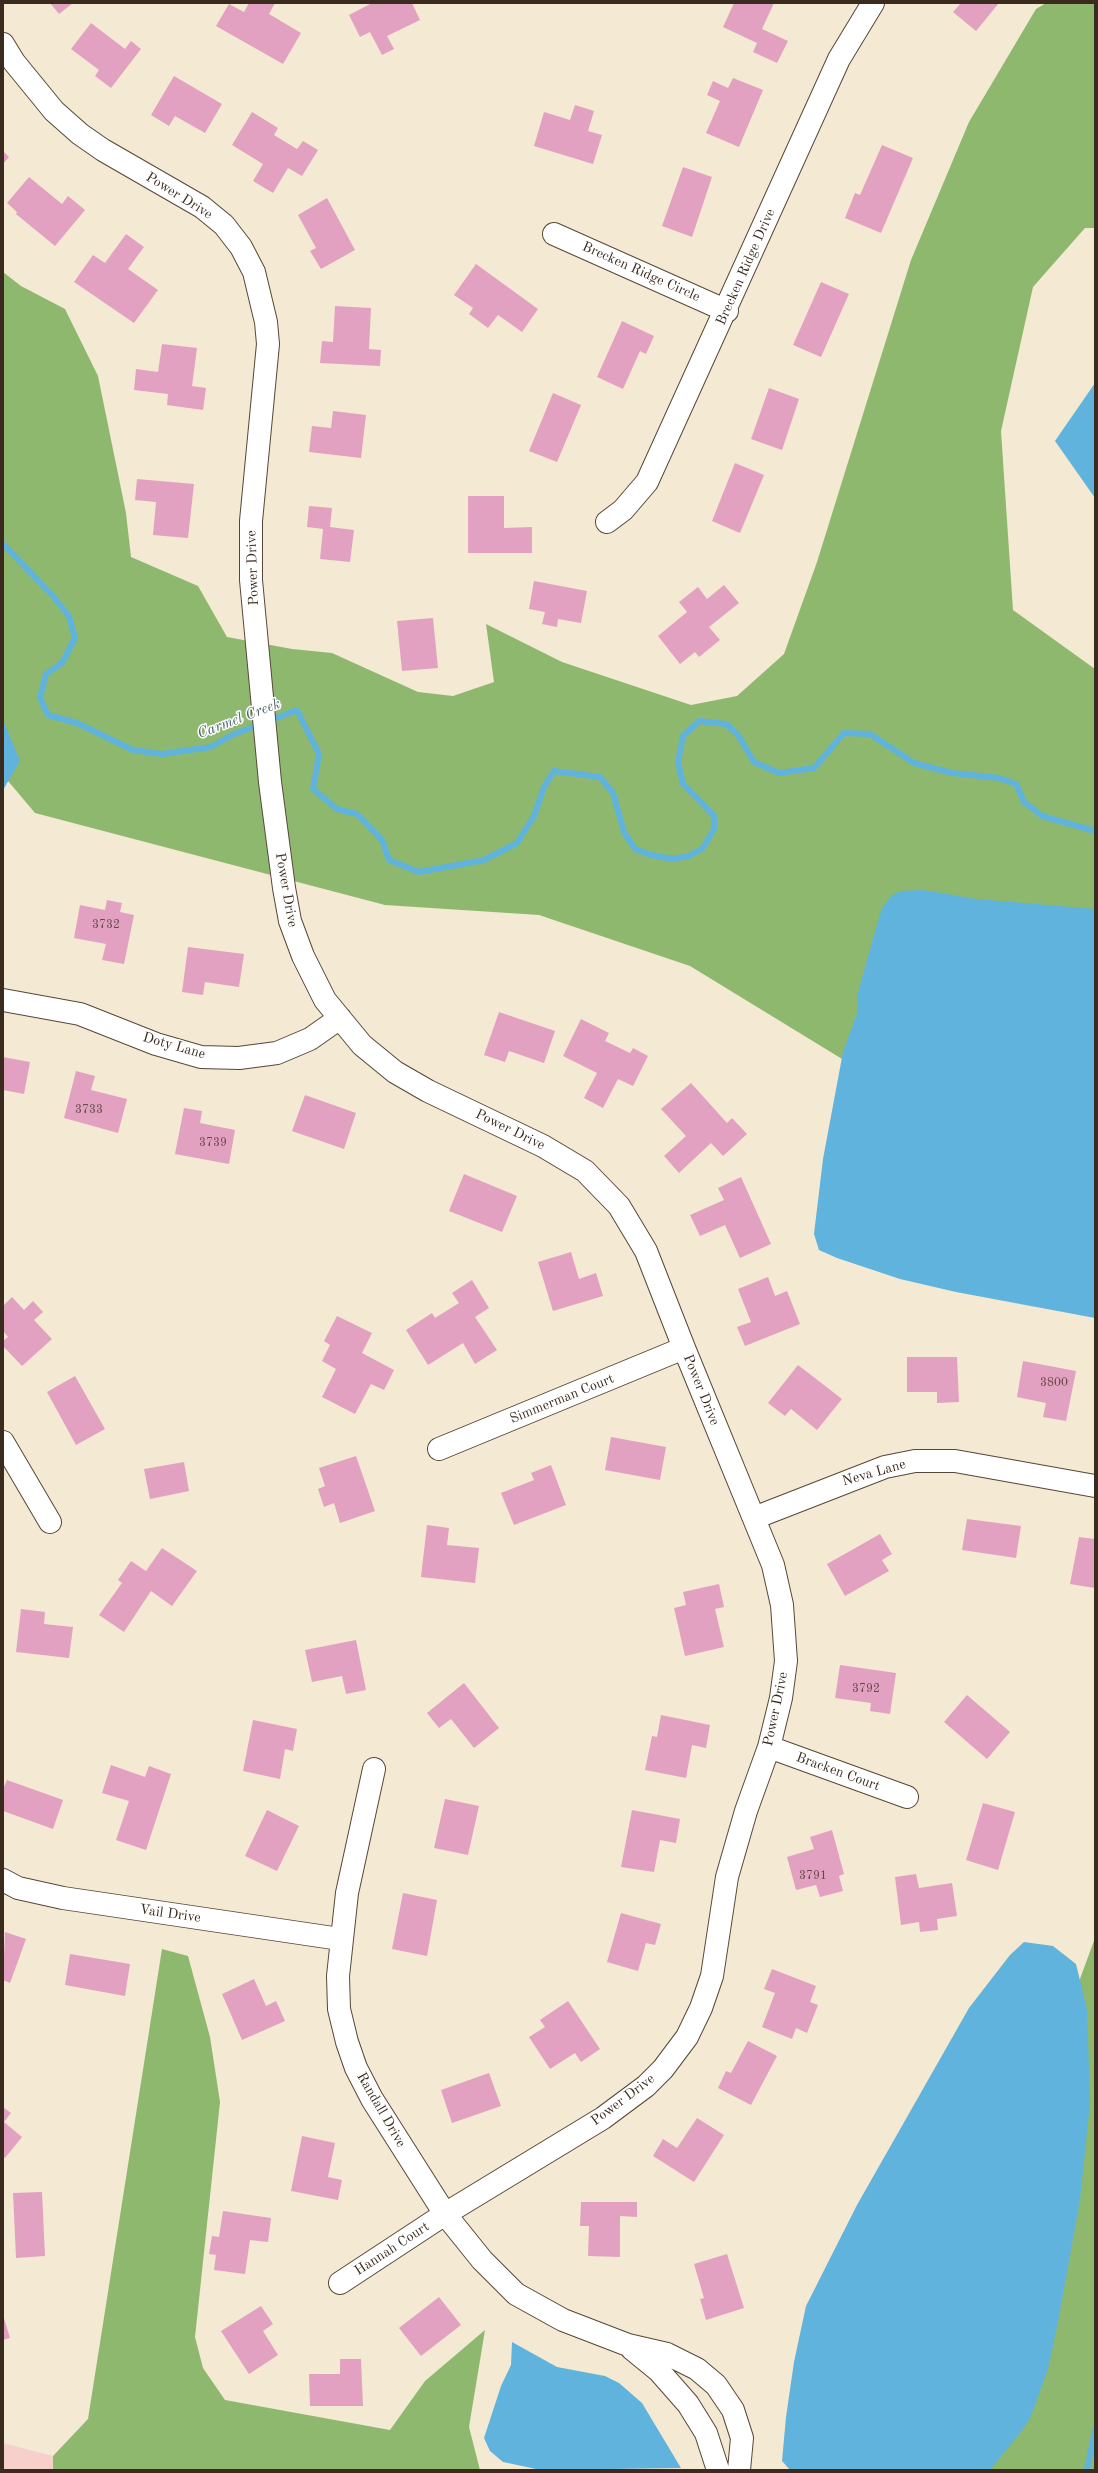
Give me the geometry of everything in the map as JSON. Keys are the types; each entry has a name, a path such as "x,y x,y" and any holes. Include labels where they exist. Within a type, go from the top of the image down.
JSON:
{"street":[{"name":"Brecken Ridge Drive","path":"607,522 623,510 647,482 727,311 839,59 873,3"},
{"name":"Power Drive","path":"3,44 32,86 70,125 103,150 202,207 228,230 241,247 254,272 266,322 268,344 251,521 252,580 270,782 290,921 306,962 325,1000 362,1045 395,1072 428,1091 543,1146 585,1171 619,1206 646,1250 684,1348 773,1565 785,1628 786,1661 781,1698 769,1747 735,1845 727,1877 712,1976 701,2008 687,2037 663,2069 646,2086 603,2118 445,2214"},
{"name":"Brecken Ridge Circle","path":"554,234 727,311"},
{"name":"Doty Lane","path":"3,1000 80,1014 156,1044 201,1057 239,1058 277,1053 310,1039 340,1018"},
{"name":"Simmerman Court","path":"439,1449 684,1348"},
{"path":"3,1442 50,1522"},
{"name":"Neva Lane","path":"754,1518 885,1466 915,1461 955,1461 1095,1486"},
{"name":"Bracken Court","path":"769,1747 907,1797"},
{"name":"Randall Drive","path":"374,1770 347,1893 340,1939 338,1976 340,2009 347,2042 356,2068 372,2100 445,2214 482,2260 516,2294 563,2320 628,2346 667,2354 697,2369 716,2384 733,2410 742,2438 739,2470"},
{"name":"Vail Drive","path":"3,1880 18,1888 63,1898 340,1939"},
{"name":"Hannah Court","path":"340,2283 445,2214"},
{"name":"Randall Drive","path":"628,2346 659,2371 688,2404 706,2433 718,2470"}],"shaded area":[{"path":"3,2443 53,2456 53,2470 3,2470"}],"green space":[{"path":"1046,3 1095,3 1095,228 1085,228 1033,287 1001,431 1013,610 1095,669 1095,1152 901,1095 690,966 539,915 385,905 35,813 3,775 3,272 21,286 65,309 98,376 126,513 131,557 198,586 227,637 292,649 332,653 418,692 453,696 494,682 486,624 562,662 691,705 737,696 784,654 817,562 911,260 969,122 1036,9"},
{"path":"1095,1938 1095,2470 915,2470 935,2373"},
{"path":"162,1949 188,1956 210,2037 220,2102 195,2337 203,2368 225,2400 390,2430 425,2381 485,2330 469,2427 480,2470 53,2470 53,2456 88,2419"}],"water":[{"path":"1095,383 1095,498 1055,441"},
{"path":"3,720 20,761 3,790"},
{"path":"923,890 977,899 1095,909 1095,1318 956,1292 900,1279 837,1258 819,1250 814,1234 823,1159 843,1052 858,1011 857,996 874,935 882,908 891,896 900,891"},
{"path":"1024,1942 1053,1946 1076,1964 1087,2009 1090,2103 1080,2200 1058,2322 1048,2369 1031,2416 1024,2428 990,2470 790,2470 782,2461 786,2417 794,2362 806,2306 857,2205 969,2008 1010,1955"},
{"path":"512,2342 557,2367 605,2376 619,2383 642,2403 681,2468 541,2470 503,2462 490,2451 484,2438 501,2386 511,2365"}],"building":[{"path":"50,3 73,3 59,14"},
{"path":"249,3 275,3 269,14 301,33 283,64 216,26 229,4 244,12"},
{"path":"372,3 412,3 420,20 387,36 394,49 382,55 370,32 360,37 349,15"},
{"path":"734,3 774,3 762,29 788,41 777,63 753,52 757,43 723,27"},
{"path":"961,3 999,3 976,31 953,12"},
{"path":"91,23 125,49 131,41 141,49 111,88 95,76 99,70 71,49"},
{"path":"174,76 222,104 205,133 175,116 169,126 151,115"},
{"path":"733,78 763,90 739,147 706,133 720,101 707,95 713,81 728,88"},
{"path":"575,105 594,111 588,131 602,135 593,164 534,146 544,112 570,120"},
{"path":"252,112 278,128 274,135 297,149 303,141 318,150 302,176 288,168 273,193 253,181 263,164 232,145"},
{"path":"882,145 913,158 881,233 845,218 855,193 860,195"},
{"path":"3,151 9,157 3,164"},
{"path":"683,167 712,177 692,237 662,226"},
{"path":"29,177 62,204 68,196 85,210 55,246 16,214 17,212 7,203"},
{"path":"327,198 355,250 321,269 310,251 316,248 298,215"},
{"path":"126,234 144,247 128,269 158,290 134,323 74,282 93,255 105,263"},
{"path":"476,264 538,309 522,332 498,315 488,328 469,314 473,308 454,295"},
{"path":"821,282 849,294 821,357 793,345"},
{"path":"335,306 371,308 369,349 381,350 380,366 320,363 322,341 333,342"},
{"path":"622,321 654,336 646,354 640,351 623,389 597,377"},
{"path":"162,344 197,348 192,386 206,388 203,410 167,405 168,394 134,390 136,369 158,372"},
{"path":"769,388 799,399 782,450 751,439"},
{"path":"553,393 581,405 557,462 529,451"},
{"path":"333,411 366,415 361,458 309,452 312,426 331,428"},
{"path":"735,463 764,475 740,533 712,521"},
{"path":"137,479 194,484 188,538 153,535 156,502 135,500"},
{"path":"468,496 504,496 504,528 532,527 532,553 468,553"},
{"path":"309,506 332,508 330,527 354,530 350,562 320,559 323,529 307,527"},
{"path":"534,581 587,591 581,623 558,619 557,627 542,624 545,612 529,609"},
{"path":"724,585 739,603 709,627 720,640 699,657 695,652 680,664 658,636 687,612 679,602 698,587 707,599"},
{"path":"433,618 438,668 402,671 397,621"},
{"path":"107,900 122,903 120,912 134,915 124,964 102,960 106,944 74,938 80,905 105,910"},
{"path":"188,947 244,954 239,987 205,982 203,995 182,992"},
{"path":"499,1012 555,1031 544,1063 509,1051 505,1062 484,1055"},
{"path":"581,1019 609,1033 605,1041 630,1053 633,1048 648,1056 633,1086 618,1079 603,1108 584,1098 597,1073 563,1056"},
{"path":"3,1057 30,1062 24,1094 3,1090"},
{"path":"76,1071 95,1076 91,1090 127,1099 118,1133 64,1118"},
{"path":"691,1083 727,1123 732,1118 747,1134 723,1156 711,1143 679,1173 664,1156 686,1136 661,1109"},
{"path":"305,1095 356,1113 344,1149 292,1131"},
{"path":"184,1108 202,1111 200,1123 235,1130 229,1164 175,1154"},
{"path":"464,1174 517,1196 502,1232 449,1211"},
{"path":"741,1177 771,1244 740,1258 725,1225 700,1236 690,1215 724,1200 718,1188"},
{"path":"571,1252 579,1279 596,1273 603,1296 553,1311 538,1262"},
{"path":"768,1277 775,1296 787,1291 800,1324 745,1346 737,1327 751,1322 738,1289"},
{"path":"472,1280 489,1308 475,1317 497,1350 475,1364 463,1343 428,1365 406,1330 432,1313 435,1318 459,1303 452,1293"},
{"path":"12,1297 24,1310 33,1301 43,1312 34,1320 52,1339 22,1366 3,1346 3,1341 8,1337 3,1331 3,1306"},
{"path":"337,1316 372,1333 362,1353 394,1370 384,1390 371,1384 355,1414 322,1397 336,1369 322,1361 330,1345 324,1341"},
{"path":"907,1357 957,1357 959,1402 937,1403 937,1392 907,1392"},
{"path":"1023,1361 1076,1371 1066,1421 1043,1417 1046,1403 1017,1397"},
{"path":"798,1365 842,1399 817,1430 791,1409 785,1416 768,1403"},
{"path":"75,1376 105,1429 76,1445 47,1392"},
{"path":"611,1437 666,1447 660,1480 605,1470"},
{"path":"356,1456 375,1511 340,1523 334,1503 324,1507 318,1489 325,1486 319,1468"},
{"path":"184,1462 189,1491 150,1499 144,1469"},
{"path":"551,1465 566,1505 514,1525 501,1493 534,1480 531,1473"},
{"path":"967,1519 1021,1526 1016,1558 962,1550"},
{"path":"427,1525 449,1528 447,1545 479,1548 475,1583 421,1577"},
{"path":"880,1534 892,1554 882,1560 889,1571 845,1596 827,1564"},
{"path":"1079,1537 1095,1539 1095,1588 1070,1584"},
{"path":"162,1548 197,1571 172,1606 151,1591 124,1632 99,1615 122,1583 118,1580 131,1561 146,1571"},
{"path":"719,1584 724,1607 715,1609 724,1647 685,1656 674,1608 686,1605 683,1592"},
{"path":"21,1609 45,1612 44,1624 73,1627 69,1658 16,1652"},
{"path":"356,1640 366,1690 346,1694 342,1676 312,1682 305,1650"},
{"path":"840,1665 896,1673 890,1714 870,1711 871,1703 835,1698"},
{"path":"464,1683 499,1728 474,1748 451,1719 439,1728 427,1713"},
{"path":"967,1695 1010,1732 987,1759 944,1722"},
{"path":"661,1715 710,1725 706,1748 692,1745 686,1778 645,1770 652,1736 657,1737"},
{"path":"253,1720 297,1729 293,1751 285,1749 280,1779 243,1771"},
{"path":"111,1765 145,1777 149,1766 171,1774 146,1850 116,1840 129,1801 102,1793"},
{"path":"7,1780 63,1800 53,1829 3,1811 3,1789"},
{"path":"445,1799 479,1806 468,1855 434,1848"},
{"path":"983,1803 1015,1812 998,1870 966,1860"},
{"path":"267,1810 299,1826 277,1871 245,1856"},
{"path":"632,1810 680,1819 676,1843 660,1840 654,1872 621,1867"},
{"path":"832,1830 844,1874 839,1876 843,1891 820,1897 816,1885 796,1890 787,1857 814,1849 810,1837"},
{"path":"916,1874 919,1888 952,1883 957,1916 937,1919 938,1930 920,1932 919,1922 901,1925 895,1877"},
{"path":"403,1893 437,1900 427,1956 392,1949"},
{"path":"621,1913 661,1924 655,1945 646,1943 638,1971 607,1962"},
{"path":"5,1932 26,1939 10,1983 3,1980"},
{"path":"70,1954 130,1964 125,1996 65,1985"},
{"path":"772,1969 816,1986 810,2002 818,2005 807,2033 796,2028 792,2039 762,2027 775,1993 764,1989"},
{"path":"254,1979 266,2006 276,2001 285,2021 242,2040 222,1994"},
{"path":"568,2001 600,2049 581,2062 575,2053 550,2069 529,2037 545,2027 540,2020"},
{"path":"748,2041 777,2056 751,2105 718,2088 726,2071 731,2073"},
{"path":"489,2073 501,2106 452,2123 441,2090"},
{"path":"3,2107 11,2113 4,2122 22,2137 5,2158 3,2156"},
{"path":"697,2118 724,2135 694,2182 653,2156 663,2139 677,2148"},
{"path":"302,2136 335,2143 328,2177 342,2180 338,2200 291,2191"},
{"path":"42,2192 45,2256 16,2258 13,2193"},
{"path":"581,2202 637,2202 637,2217 620,2216 620,2257 588,2256 589,2226 580,2226"},
{"path":"223,2211 271,2218 268,2242 250,2240 245,2274 214,2270 216,2255 209,2254 212,2236 219,2237"},
{"path":"727,2254 744,2308 706,2320 700,2299 704,2298 694,2264"},
{"path":"439,2297 461,2325 421,2356 399,2328"},
{"path":"261,2306 273,2324 263,2331 278,2355 249,2374 221,2331"},
{"path":"3,2315 10,2338 3,2340"},
{"path":"340,2359 361,2359 363,2406 310,2406 309,2374 340,2374"}],"waterway":[{"name":"Carmel Creek","path":"3,544 53,596 69,616 75,638 62,663 46,674 40,698 48,715 77,723 133,750 162,754 211,747 232,735 297,710 319,754 313,789 337,809 357,814 382,840 389,860 419,872 484,860 517,843 534,816 544,787 554,771 600,777 613,793 624,832 635,849 651,855 673,859 689,856 703,848 714,829 714,816 683,784 678,762 683,736 699,721 726,724 738,735 754,762 779,773 814,768 844,733 870,734 914,763 952,773 999,778 1016,784 1024,802 1042,816 1095,831"},
{"name":"Carmel Creek","path":"1087,2470 1095,2430"}]}
